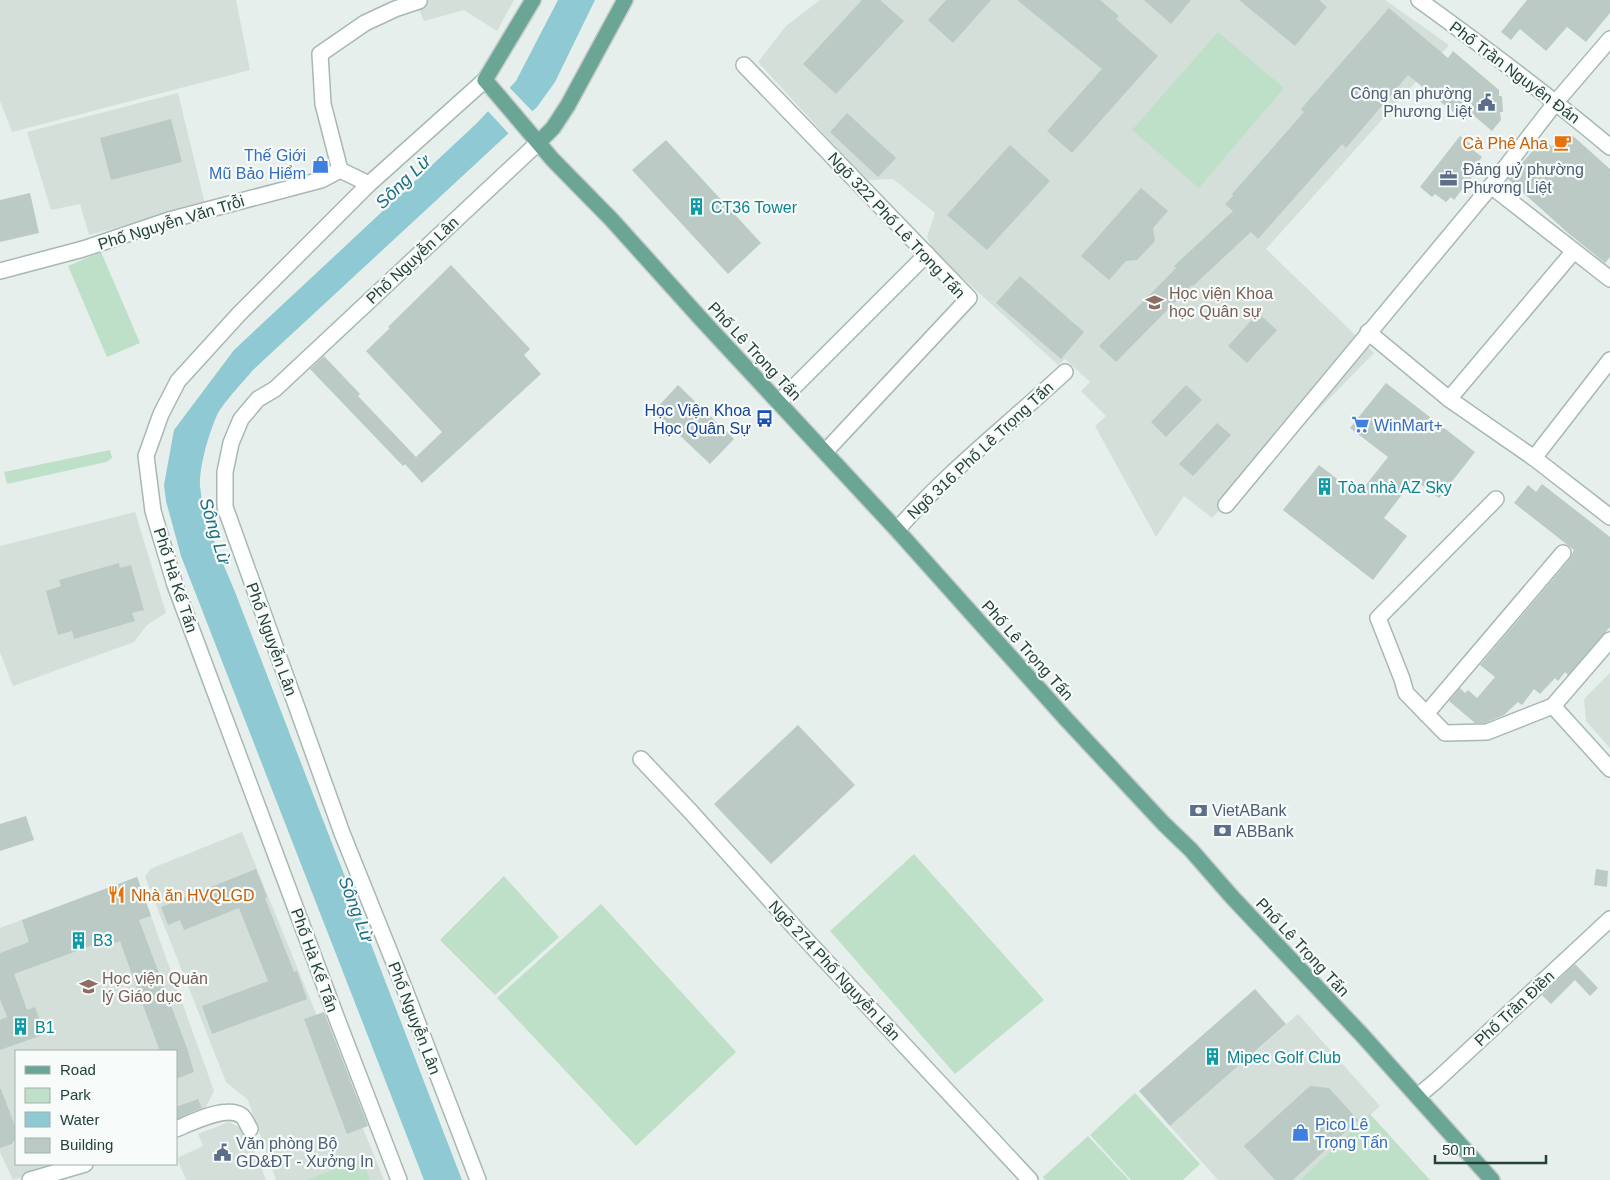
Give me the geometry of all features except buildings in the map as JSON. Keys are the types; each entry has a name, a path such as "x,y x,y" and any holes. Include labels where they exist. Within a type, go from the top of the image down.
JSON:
{"main road":[{"path":"485,80 533,0"},
{"path":"539,142 553,128 568,105 625,0"},
{"name":"Phố Lê Trọng Tấn","path":"485,80 553,160 586,192 897,530 1066,719 1191,850 1232,897 1418,1096 1492,1180"}],"street":[{"name":"Phố Trần Nguyên Đán","path":"1419,0 1502,60 1610,147"},
{"path":"369,184 340,170 322,104 320,54 365,23 395,9 419,1"},
{"path":"1226,505 1491,186 1556,102 1610,39"},
{"name":"Ngõ 322 Phố Lê Trọng Tấn","path":"744,65 969,298 825,452"},
{"name":"Phố Hà Kế Tấn","path":"399,1180 175,585 153,511 146,456 161,414 178,380 239,314 369,184 485,80"},
{"name":"Phố Nguyễn Lân","path":"478,1180 342,833 225,507 225,472 231,443 238,427 242,419 258,400 275,389 539,142"},
{"name":"Phố Nguyễn Văn Trỗi","path":"0,271 83,248 169,220 321,180 340,170"},
{"path":"1491,186 1610,279"},
{"path":"1449,399 1574,251"},
{"path":"779,402 927,254"},
{"path":"1368,332 1449,399 1534,458 1610,517"},
{"path":"1534,458 1610,360"},
{"name":"Ngõ 316 Phố Lê Trọng Tấn","path":"897,530 912,512 948,478 1065,372"},
{"path":"1496,499 1378,618 1406,693 1445,733 1487,732 1553,706 1610,640"},
{"path":"1426,714 1563,553"},
{"path":"1553,706 1610,769"},
{"name":"Ngõ 274 Phố Nguyễn Lân","path":"641,759 1030,1180"},
{"name":"Phố Trần Điền","path":"1418,1096 1610,919"},
{"path":"178,1128 230,1111 242,1116 250,1129"},
{"path":"30,1180 82,1165"}],"shaded area":[{"path":"0,0 236,0 250,70 12,132 0,101"},
{"path":"415,0 514,0 497,31 464,10 424,21"},
{"name":"Học viện Khoa học Quân sự","path":"820,0 1385,0 1449,45 1266,249 1374,353 1212,518 1184,496 1156,537 1095,426 1106,416 1081,391 1090,382 1065,359 1058,365 933,251 927,237 935,213 893,179 866,180 758,62 786,26"},
{"path":"178,93 205,204 89,235 80,204 51,210 27,132"},
{"path":"135,512 166,613 147,625 134,642 13,686 0,652 0,546"},
{"path":"1610,673 1610,748 1586,721 1584,699"},
{"path":"242,832 384,1180 276,1180 248,1100 226,1082 145,877 150,869"},
{"name":"Học viện Quản lý Giáo dục","path":"137,877 214,1091 203,1112 178,1121 178,1050 15,1050 15,1165 56,1165 13,1180 0,1152 0,928"},
{"path":"1298,1014 1380,1106 1300,1180 1218,1180 1170,1126"},
{"name":"Văn phòng Bộ GD&ĐT - Xưởng In","path":"229,1122 243,1129 251,1143 266,1180 186,1180 178,1158 203,1146 198,1134"}],"green space":[{"path":"1218,32 1284,88 1199,188 1132,130"},
{"path":"101,252 140,343 107,357 68,266"},
{"path":"110,450 112,458 106,462 7,484 4,472"},
{"path":"914,854 1044,1000 955,1074 830,931"},
{"path":"504,876 559,937 495,995 440,940"},
{"path":"601,904 736,1052 636,1146 497,998"},
{"path":"1135,1093 1200,1164 1183,1180 1131,1180 1090,1135"},
{"path":"1370,1114 1430,1180 1300,1180"},
{"path":"1088,1136 1129,1180 1045,1180 1043,1177"},
{"path":"362,1159 370,1180 306,1180"}],"water":[{"name":"Sông Lừ","path":"558,0 595,0 555,82 537,107 253,370 217,415 208,440 201,469 200,486 202,500 214,540 462,1180 424,1180 181,556 166,501 164,485 174,430 234,350 477,123 516,81"}],"pier":[{"path":"508,86 534,113 510,135 486,109"}],"place":[{"name":"Công an phường Phương Liệt","path":"1486,102"},
{"name":"Cà Phê Aha","path":"1562,143"},
{"name":"Thế Giới Mũ Bảo Hiểm","path":"320,164"},
{"name":"Đảng uỷ phường Phương Liệt","path":"1449,178"},
{"name":"CT36 Tower","path":"697,207"},
{"name":"Học viện Khoa học Quân sự","path":"1155,302"},
{"name":"Học Viện Khoa Học Quân Sự","path":"765,419"},
{"name":"WinMart+","path":"1360,425"},
{"name":"Tòa nhà AZ Sky","path":"1324,487"},
{"name":"VietABank","path":"1198,810"},
{"name":"ABBank","path":"1222,831"},
{"name":"Nhà ăn HVQLGD","path":"117,895"},
{"name":"B3","path":"79,940"},
{"name":"Học viện Quản lý Giáo dục","path":"88,987"},
{"name":"B1","path":"21,1027"},
{"name":"Mipec Golf Club","path":"1213,1057"},
{"name":"Pico Lê Trọng Tấn","path":"1301,1133"},
{"name":"Văn phòng Bộ GD&ĐT - Xưởng In","path":"222,1152"}]}
